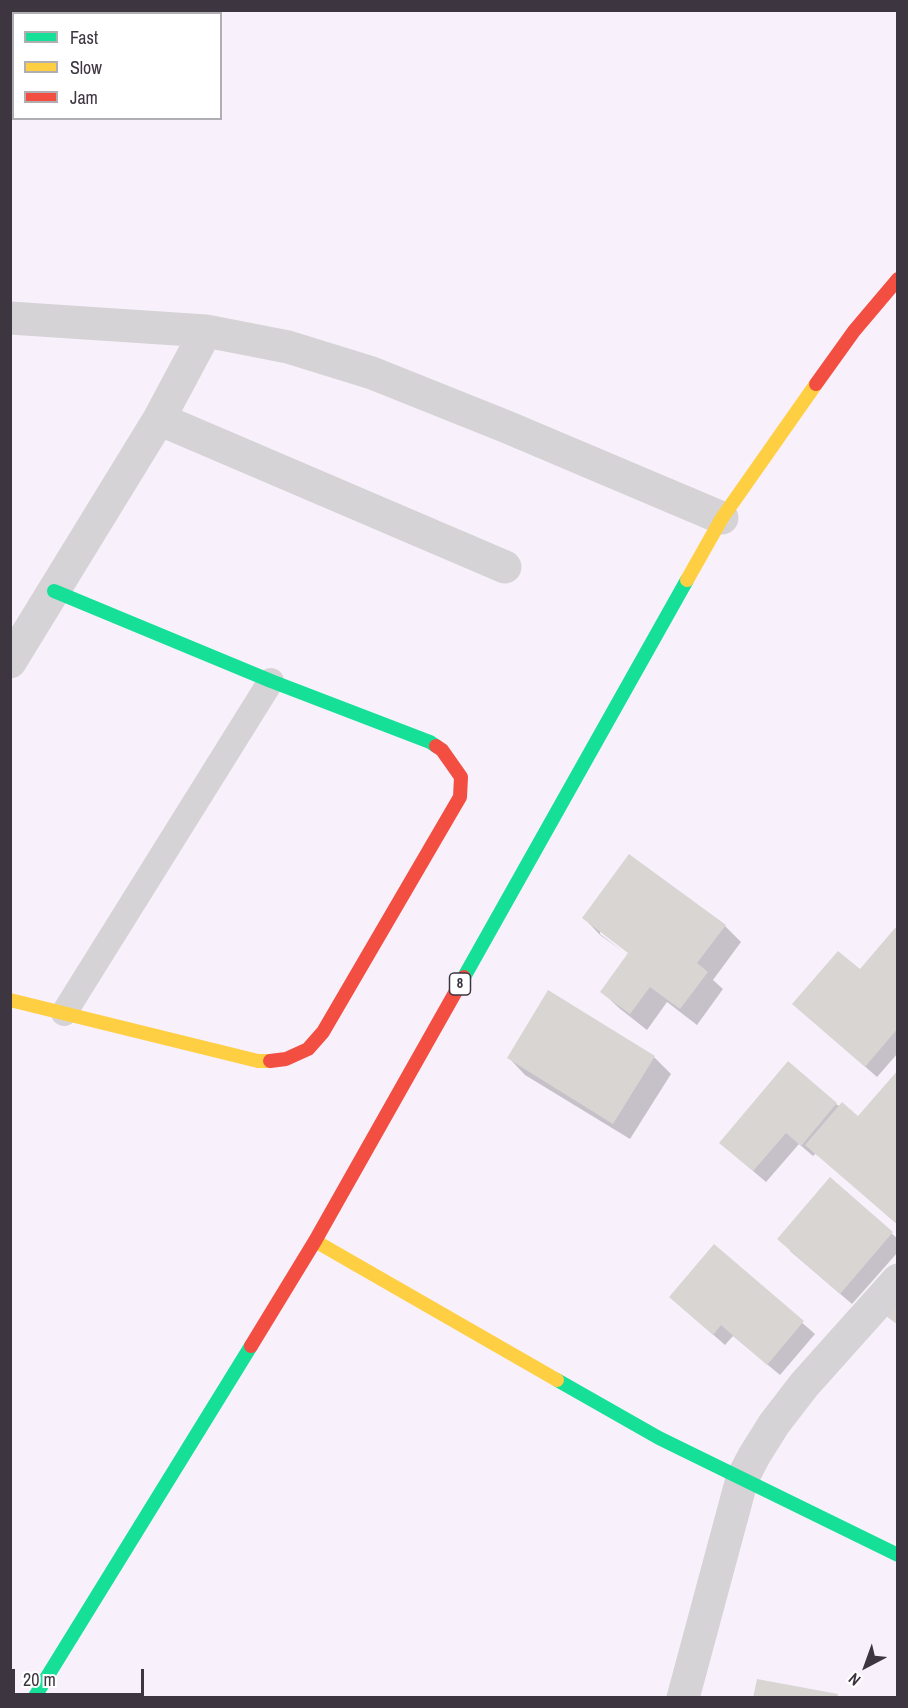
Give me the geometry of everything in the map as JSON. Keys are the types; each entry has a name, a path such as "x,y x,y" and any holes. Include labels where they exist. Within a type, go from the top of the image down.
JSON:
{"street":[{"name":"8","path":"34,1698 315,1241 722,518 854,331 897,279"},
{"path":"10,318 206,331 288,347 372,373 722,518"},
{"path":"10,662 159,418 206,331"},
{"path":"159,418 505,567"},
{"path":"10,1000 258,1060 286,1059 308,1049 323,1032 460,797 460,777 442,750 430,742 271,681 54,591"},
{"path":"315,1241 659,1438 897,1555"},
{"path":"683,1698 742,1479 754,1455 804,1385 897,1280"}],"lane":[{"path":"64,1013 271,681"}],"building":[{"path":"629,854 726,925 697,963 708,972 680,1009 650,987 630,1014 600,992 628,953 582,918"},
{"path":"895,928 898,930 898,1028 865,1067 792,1004 838,951 860,969"},
{"path":"548,990 655,1056 613,1124 507,1058"},
{"path":"788,1061 837,1103 801,1146 786,1133 753,1171 719,1143"},
{"path":"898,1070 898,1225 805,1145 842,1102 858,1116"},
{"path":"830,1177 893,1232 840,1294 777,1239"},
{"path":"714,1244 804,1321 767,1365 721,1325 713,1335 669,1297"},
{"path":"898,1302 898,1325 886,1316"},
{"path":"757,1679 838,1694 837,1698 753,1698"}],"traffic: fast":[{"path":"464,977 687,580"},
{"path":"54,591 271,681 436,746"},
{"path":"34,1698 251,1346"},
{"path":"557,1380 659,1438 898,1555"}],"traffic: slow":[{"path":"687,580 722,518 816,384"},
{"path":"10,1000 258,1061 270,1061"},
{"path":"315,1241 557,1380"}],"traffic: jam":[{"path":"816,384 854,331 898,279"},
{"path":"270,1061 286,1059 308,1049 323,1032 460,797 461,777 442,750 436,746"},
{"path":"251,1346 315,1241 464,977"}]}
